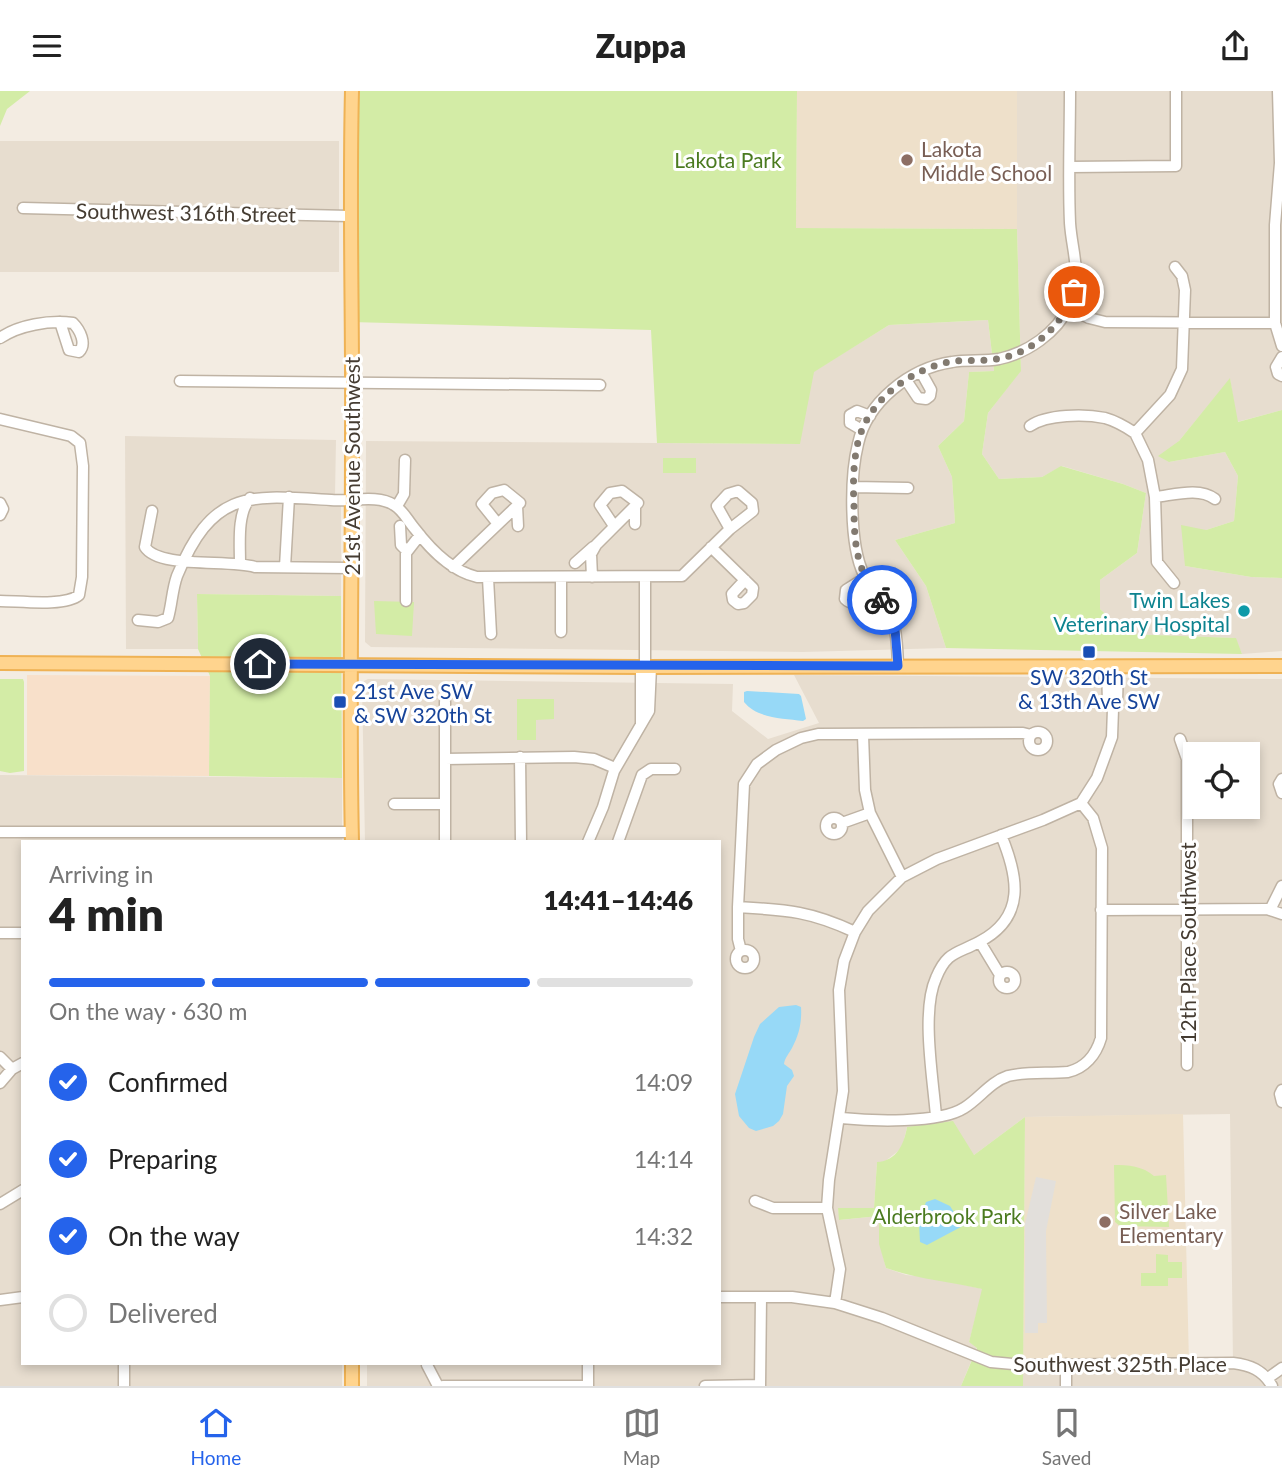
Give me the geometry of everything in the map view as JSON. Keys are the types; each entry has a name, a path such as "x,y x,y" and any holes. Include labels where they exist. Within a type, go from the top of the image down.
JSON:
{"main road":[{"name":"21st Avenue Southwest","path":"352,91 349,216 352,382 352,837"},
{"path":"0,663 646,667 1282,666"},
{"path":"352,1365 352,1386"}],"street":[{"path":"898,666 895,629 887,608 865,578 855,542 853,487 855,459 862,430 887,394 906,380 951,362 999,359 1015,354 1041,339 1069,307 1076,283 1077,263 1070,224 1070,91"},
{"path":"1070,167 1176,166 1176,91"},
{"path":"1278,91 1280,163 1276,201 1279,261 1275,323 1282,346"},
{"name":"Southwest 316th Street","path":"23,208 349,216"},
{"path":"1135,433 1170,394 1179,378 1184,358 1184,282 1175,267"},
{"path":"1069,307 1088,318 1105,322 1275,323"},
{"path":"0,338 19,328 60,322"},
{"path":"1282,357 1276,367 1278,374 1282,376"},
{"path":"906,380 918,398 926,399 932,390 921,372"},
{"path":"180,381 600,385"},
{"path":"862,430 850,423 850,415 858,411 870,416"},
{"path":"1031,426 1044,418 1096,417 1114,421 1135,433 1148,460 1155,497 1157,562 1174,583"},
{"path":"0,419 63,433 80,443 83,465 82,577 78,596 60,601 0,601"},
{"path":"397,506 404,494 405,460"},
{"path":"853,487 908,488"},
{"path":"453,567 520,503 507,491 492,493 482,505 498,524"},
{"path":"575,563 596,545 638,503 625,492 610,493 599,506 614,526"},
{"path":"1155,497 1196,492 1215,499"},
{"path":"285,567 289,497"},
{"path":"240,562 242,517 244,505 250,498"},
{"path":"138,620 153,622 168,618 174,585 201,532 235,502 250,498 380,501 397,506 420,535 453,567 466,574 488,577 682,576 730,529"},
{"path":"0,503 3,509 0,515"},
{"path":"517,506 518,526"},
{"path":"635,507 635,524"},
{"path":"152,511 145,547 149,552 184,562 240,562 255,567 351,568"},
{"path":"400,526 401,545 407,551"},
{"path":"406,601 407,551 420,535"},
{"path":"592,577 591,554 596,545"},
{"path":"711,547 745,580"},
{"path":"488,577 491,634"},
{"path":"561,577 561,632"},
{"path":"589,840 615,768 650,705 646,667 645,577"},
{"path":"865,578 846,590 845,599 849,603 855,603 874,591"},
{"path":"835,1303 840,1269 827,1208 843,1091 839,990 844,961 855,932 868,911 902,877 937,859 1081,803 1097,778 1112,737 1112,709 1117,702 1113,667"},
{"path":"444,702 444,840"},
{"path":"741,951 738,939 738,907 743,791 747,779 757,765 786,744 818,734 1023,733 1031,736"},
{"path":"863,735 865,790 870,813 902,877"},
{"name":"12th Place Southwest","path":"1180,740 1186,759 1187,1065"},
{"path":"520,757 521,840"},
{"path":"444,759 594,759 615,768"},
{"path":"619,840 642,775 651,769 675,769"},
{"path":"1282,779 1279,784 1282,793"},
{"path":"841,1118 877,1121 951,1114 964,1109 988,1088 1009,1076 1068,1072 1083,1065 1098,1049 1101,1038 1100,840 1093,818 1081,803"},
{"path":"394,804 444,804"},
{"path":"842,823 870,813"},
{"path":"0,832 352,837"},
{"path":"936,1116 929,1020 932,989 940,968 947,959 958,950 979,942 996,930 1010,912 1015,895 1013,864 1001,835"},
{"path":"1270,910 1282,886"},
{"path":"738,907 797,911 855,932"},
{"path":"1101,910 1270,910 1282,914"},
{"path":"0,933 21,933"},
{"path":"979,942 1000,975"},
{"path":"0,1057 12,1069"},
{"path":"0,1083 12,1069 21,1064"},
{"path":"1282,1090 1282,1102"},
{"path":"0,1204 21,1191"},
{"path":"755,1201 773,1208 827,1208"},
{"path":"0,1300 21,1297"},
{"name":"Southwest 325th Place","path":"721,1297 792,1297 835,1303 882,1318 991,1362 1233,1363 1251,1367 1270,1382"},
{"path":"705,1386 760,1385 761,1297"},
{"path":"1066,1364 1066,1386"},
{"path":"124,1365 124,1386"},
{"path":"427,1366 441,1386 588,1386 588,1365"},
{"path":"1270,1382 1282,1368"}],"shaded area":[{"name":"Lakota Middle School","path":"797,91 1017,91 1017,229 796,228"},
{"path":"1017,91 1282,91 1282,410 1237,422 1230,379 1179,441 1169,462 1225,452 1238,476 1234,521 1206,530 1185,566 1251,577 1282,578 1282,651 1242,654 1235,638 1127,634 1100,609 1100,580 1137,553 1146,493 1062,466 1042,477 999,479 982,454 988,413 1021,370"},
{"path":"0,141 339,141 339,272 0,272"},
{"path":"988,320 994,371 969,372 964,421 938,446 952,477 955,523 895,540 926,586 946,648 803,652 371,647 365,642 366,441 799,444 813,372 889,325"},
{"path":"125,436 336,440 335,495 341,495 341,596 197,594 198,649 126,649"},
{"path":"27,675 210,676 209,776 27,775"},
{"path":"794,675 1282,679 1282,1386 1023,1386 1023,1365 1233,1363 1230,1114 1025,1117 974,1155 907,1127 902,1148 884,1162 877,1162 874,1208 838,1208 840,1220 879,1216 880,1244 886,1268 906,1275 983,1289 969,1342 977,1347 961,1386 367,1386 367,1365 721,1365 721,840 365,840 364,681 733,684 732,711 768,739 819,723"},
{"path":"0,775 342,778 342,840 21,840 21,1365 342,1365 342,1386 0,1386"},
{"name":"Silver Lake Elementary","path":"1183,1114 1189,1363 1023,1365 1025,1117"},
{"path":"1036,1177 1056,1181 1046,1231 1047,1323 1038,1323 1038,1333 1025,1333 1025,1224"}],"green space":[{"path":"0,91 30,91 7,109 0,126"},
{"name":"Lakota Park","path":"352,91 797,91 796,228 1017,229 1021,371 988,413 982,454 999,479 1042,477 1061,466 1146,493 1137,553 1100,580 1100,609 1127,634 1236,638 1242,654 946,648 926,586 895,540 955,523 952,477 938,446 964,421 969,372 994,371 988,320 889,325 814,372 800,444 657,443 651,330 351,322"},
{"path":"1230,378 1238,422 1282,410 1282,578 1251,577 1185,566 1181,525 1206,530 1234,521 1238,476 1225,452 1169,462 1158,456 1179,441"},
{"path":"663,458 696,458 696,473 663,473"},
{"path":"197,594 341,596 342,778 209,776 210,676 198,649"},
{"path":"374,601 414,602 412,636 376,634"},
{"path":"0,679 23,679 24,682 24,771 0,771"},
{"path":"517,699 554,699 554,719 536,720 536,740 517,740"},
{"name":"Alderbrook Park","path":"1025,1117 1023,1386 961,1386 977,1348 969,1342 982,1289 886,1268 879,1244 879,1216 839,1220 838,1208 874,1208 877,1162 890,1159 894,1155 904,1139 907,1127 953,1121 974,1155"},
{"path":"1114,1165 1140,1168 1154,1176 1166,1175 1169,1227 1120,1226 1115,1222"},
{"path":"1156,1254 1168,1255 1168,1262 1182,1262 1182,1278 1168,1278 1168,1286 1141,1286 1141,1273 1156,1273"}],"water":[{"path":"744,692 799,694 806,719 803,721 779,718 756,712 744,702"},
{"path":"779,1007 801,1007 800,1023 784,1064 792,1070 794,1076 787,1086 783,1114 773,1126 756,1131 749,1128 739,1116 735,1094 760,1024"},
{"path":"935,1199 950,1206 955,1214 968,1213 974,1220 927,1245 920,1242 919,1223 926,1202"}],"way so far":[{"path":"882,600 863,573 855,542 855,459 865,423 887,394 915,375 938,365 966,360 999,359 1029,348 1062,317 1074,292"}],"place":[{"name":"Lakota Middle School","path":"907,160"},
{"name":"Twin Lakes Veterinary Hospital","path":"1244,611"},
{"name":"SW 320th St & 13th Ave SW","path":"1089,652"},
{"name":"21st Ave SW & SW 320th St","path":"340,702"},
{"name":"Silver Lake Elementary","path":"1105,1222"}],"route":[{"path":"260,664 898,666 895,629 882,600"}]}
